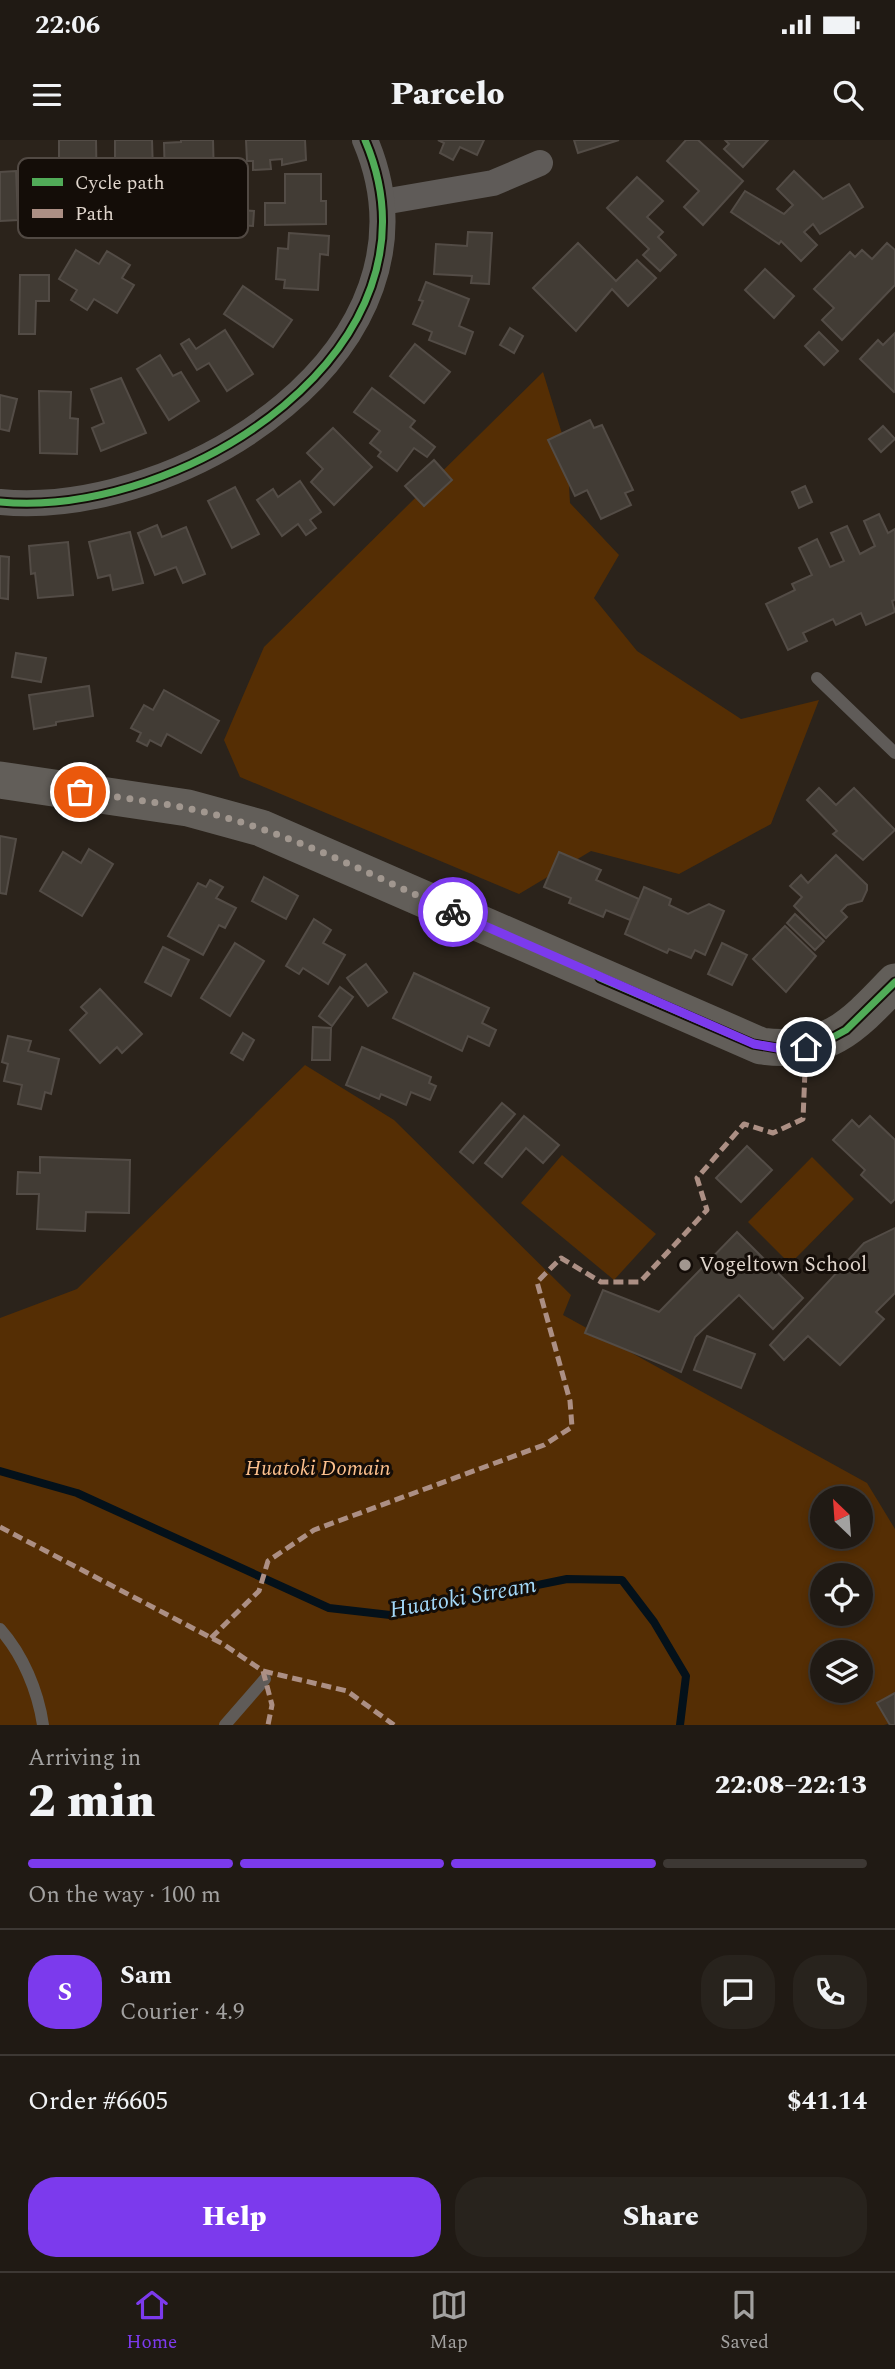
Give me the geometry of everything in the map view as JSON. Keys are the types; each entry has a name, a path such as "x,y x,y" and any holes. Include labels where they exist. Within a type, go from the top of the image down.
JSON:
{"main road":[{"path":"0,780 188,808 261,828 761,1046 783,1049 825,1041 850,1027 895,982"}],"street":[{"path":"0,502 69,500 125,488 182,469 232,443 275,413 324,367 345,340 368,297 379,250 383,202 374,162 365,140"},
{"path":"383,202 494,183 540,163"}],"lane":[{"path":"817,678 895,753"},
{"path":"0,1629 28,1673 43,1725"},
{"path":"225,1725 265,1679"}],"green space":[{"path":"543,372 567,450 570,503 619,555 594,598 637,651 741,719 819,700 771,824 679,874 591,851 519,894 240,777 224,740 264,647"},
{"name":"Huatoki Domain","path":"305,1065 394,1120 571,1295 563,1315 867,1483 869,1486 810,1486 810,1549 873,1549 873,1493 895,1529 895,1722 884,1725 0,1725 0,1318 77,1289"},
{"path":"562,1155 656,1234 614,1280 521,1203"},
{"path":"812,1157 854,1199 790,1264 748,1222"}],"building":[{"path":"59,140 96,140 96,158 59,158"},
{"path":"115,140 152,140 153,158 115,158"},
{"path":"213,140 213,158 164,158 164,143"},
{"path":"246,140 305,140 306,160 282,165 282,159 270,160 271,169 253,170 253,161 248,161"},
{"path":"438,140 484,140 477,155 460,147 453,160 440,153 444,143"},
{"path":"574,140 619,140 578,153"},
{"path":"686,140 698,140 743,181 703,225 684,207 699,191 667,161"},
{"path":"725,140 768,140 743,167 724,149 729,144"},
{"path":"16,171 18,220 0,221 0,172"},
{"path":"794,171 823,199 849,184 863,207 820,234 813,224 804,232 817,245 801,261 781,241 779,244 731,212 745,191 784,214 793,205 777,189"},
{"path":"285,174 321,174 321,201 326,201 326,224 265,225 265,203 285,203"},
{"path":"637,177 663,201 647,217 663,232 658,237 676,255 660,271 643,255 649,249 607,208"},
{"path":"248,211 254,211 253,226 248,226"},
{"path":"468,232 492,233 489,284 471,283 472,276 434,274 436,244 467,246"},
{"path":"289,233 329,236 328,255 320,254 318,290 284,288 285,280 276,279 278,248 288,249"},
{"path":"578,243 616,281 637,260 656,278 628,306 612,289 576,331 533,288"},
{"path":"887,243 895,250 895,285 842,340 822,320 834,308 814,289 850,252 855,257 862,250 872,259"},
{"path":"76,250 99,264 107,251 130,265 122,278 134,285 117,313 94,299 87,310 71,300 77,290 59,279"},
{"path":"765,269 794,296 774,318 745,290"},
{"path":"20,275 49,275 49,301 36,301 35,334 19,334"},
{"path":"426,282 469,299 459,326 473,332 465,354 429,340 432,332 413,324 423,301 419,300"},
{"path":"243,286 292,320 273,347 224,314"},
{"path":"510,328 523,336 514,353 500,345"},
{"path":"225,330 253,374 227,391 209,363 197,370 181,344 189,339 196,349"},
{"path":"819,332 838,351 824,365 805,346"},
{"path":"895,333 894,392 860,359 878,340 883,345"},
{"path":"415,344 450,372 424,403 390,376"},
{"path":"160,355 173,376 181,372 199,401 169,420 137,369"},
{"path":"121,378 146,433 101,451 92,428 104,423 91,389"},
{"path":"372,388 415,421 410,427 435,447 427,457 414,448 397,471 378,456 381,452 370,443 380,431 354,412"},
{"path":"39,391 71,392 70,418 78,419 77,454 40,453"},
{"path":"0,395 17,399 9,431 0,429"},
{"path":"590,420 594,428 602,425 633,490 625,493 631,505 601,519 587,490 575,496 548,440"},
{"path":"883,426 895,439 881,452 869,439"},
{"path":"333,428 372,467 334,505 311,482 323,469 307,453"},
{"path":"434,460 452,480 424,506 405,486"},
{"path":"300,481 321,512 310,520 316,528 306,535 298,524 282,536 257,500 273,489 278,497"},
{"path":"805,486 812,502 799,508 792,492"},
{"path":"235,487 259,534 232,548 208,501"},
{"path":"879,514 888,533 895,529 895,600 892,601 895,612 866,625 861,613 836,625 833,619 803,633 807,641 788,650 766,604 795,590 792,584 812,575 799,548 817,539 830,567 844,561 831,533 847,526 860,554 875,546 864,521"},
{"path":"157,525 162,537 186,527 205,574 183,583 176,567 155,575 138,533"},
{"path":"130,532 143,583 113,590 110,575 98,578 89,542"},
{"path":"68,542 73,595 38,598 35,573 31,574 29,546"},
{"path":"0,556 9,557 8,599 0,598"},
{"path":"16,653 46,658 41,682 12,677"},
{"path":"89,686 93,716 56,722 56,725 34,729 29,695"},
{"path":"164,690 219,721 201,753 167,734 161,746 150,740 147,746 137,741 141,733 131,728 144,705 153,710"},
{"path":"819,788 836,805 854,788 895,830 863,860 833,834 837,831 807,800"},
{"path":"0,836 16,839 6,894 0,893"},
{"path":"89,849 113,864 82,916 40,891 63,852 81,863"},
{"path":"559,852 601,870 596,880 639,899 630,920 606,910 603,917 569,903 571,898 544,887"},
{"path":"836,855 867,885 867,890 862,901 847,905 841,911 847,917 826,938 794,906 802,897 790,886 801,875 808,883"},
{"path":"264,877 298,896 286,919 252,901"},
{"path":"210,880 223,887 216,898 236,908 225,928 219,925 203,955 168,936 198,883 206,887"},
{"path":"644,887 671,899 669,905 688,914 709,904 724,911 705,955 695,950 691,958 669,949 667,953 625,934"},
{"path":"795,914 824,941 815,950 787,923"},
{"path":"314,919 331,930 323,943 345,955 328,984 303,968 299,974 286,966"},
{"path":"785,926 816,956 786,992 753,959"},
{"path":"235,943 264,961 230,1016 201,998"},
{"path":"722,943 747,955 732,985 708,974"},
{"path":"163,947 189,960 171,996 145,982"},
{"path":"366,964 387,992 368,1006 347,978"},
{"path":"414,973 489,1008 482,1023 496,1030 489,1046 468,1036 462,1051 393,1018"},
{"path":"340,987 353,997 332,1026 319,1016"},
{"path":"100,989 142,1034 122,1053 117,1047 100,1063 70,1030 87,1013 81,1007"},
{"path":"313,1027 331,1028 330,1060 312,1060"},
{"path":"243,1033 254,1040 243,1060 231,1053"},
{"path":"8,1036 31,1041 28,1051 59,1059 51,1094 45,1092 41,1109 18,1104 22,1085 4,1081 8,1064 2,1062"},
{"path":"362,1047 431,1077 429,1083 436,1086 430,1100 411,1092 406,1105 381,1094 379,1099 346,1085"},
{"path":"502,1103 515,1114 473,1163 460,1152"},
{"path":"524,1116 559,1145 543,1163 526,1148 502,1177 485,1163"},
{"path":"870,1116 895,1140 895,1199 891,1203 861,1175 865,1170 833,1140 852,1120 859,1127"},
{"path":"747,1146 772,1170 741,1202 716,1178"},
{"path":"40,1157 130,1160 129,1213 86,1212 85,1231 37,1229 39,1194 17,1194 18,1172 40,1173"},
{"path":"895,1228 895,1293 876,1312 884,1319 840,1365 808,1336 784,1360 770,1345 864,1243"},
{"path":"737,1232 803,1298 773,1329 739,1295 695,1337 681,1372 585,1333 603,1290 659,1312"},
{"path":"707,1336 755,1354 741,1388 694,1370"},
{"path":"895,1693 895,1725 890,1725 877,1703"}],"waterway":[{"name":"Huatoki Stream","path":"0,1471 77,1493 329,1608 390,1615 567,1579 622,1580 654,1622 686,1676 680,1725"}],"marked path":[{"path":"211,1638 259,1591 268,1561 314,1530 544,1445 572,1427 570,1401 537,1282 561,1258 601,1282 640,1282 707,1210 697,1178 744,1124 773,1133 803,1119 806,1047"},
{"path":"0,1527 223,1644 263,1671 272,1705 268,1725"},
{"path":"263,1671 347,1691 394,1725"}],"cycle path":[{"path":"0,502 72,500 146,482 219,450 284,405 337,350 371,287 382,216 365,140"},
{"path":"600,978 753,1044 783,1049 826,1041 846,1030 895,982"}],"way so far":[{"path":"80,792 188,808 261,828 453,912"}],"place":[{"name":"Vogeltown School","path":"685,1265"}],"route":[{"path":"453,912 754,1044 783,1049 806,1047"}]}
